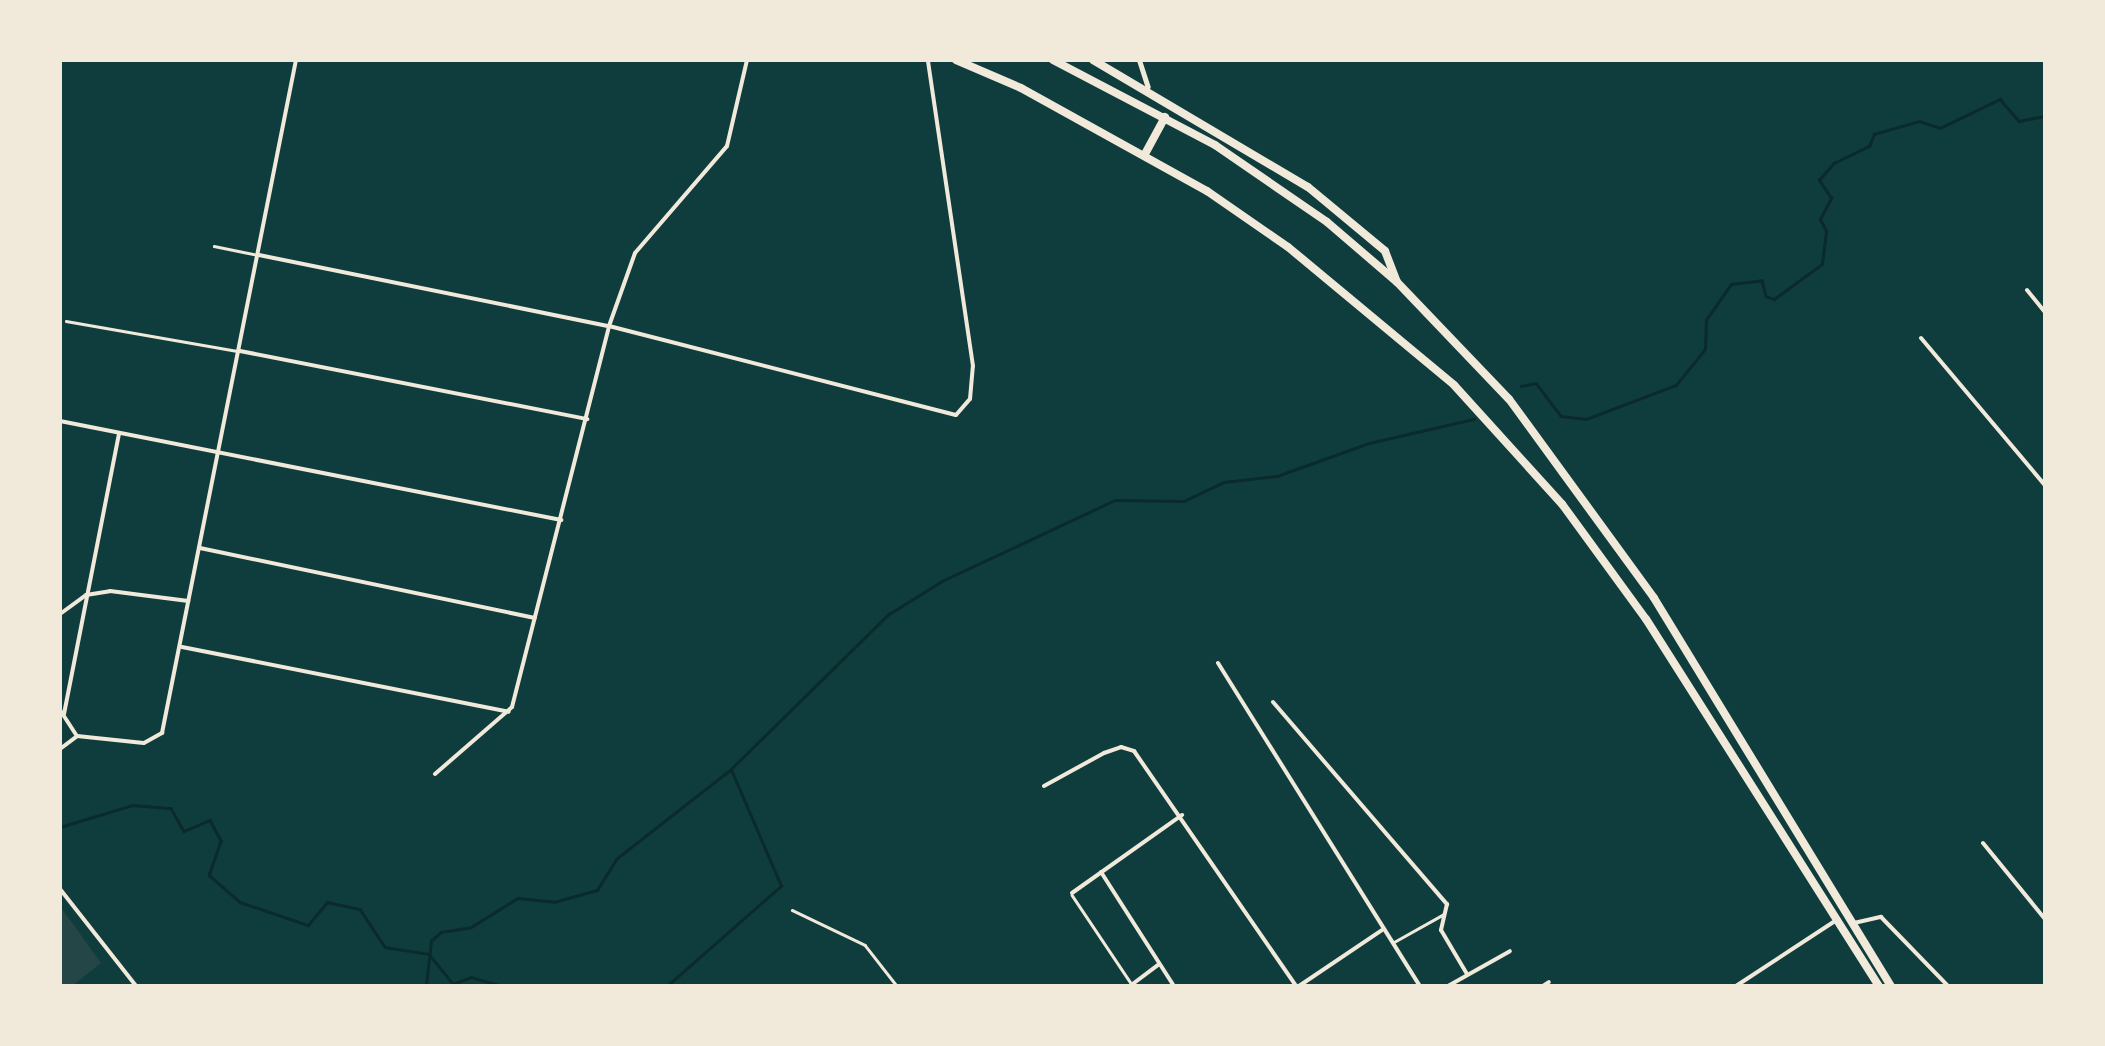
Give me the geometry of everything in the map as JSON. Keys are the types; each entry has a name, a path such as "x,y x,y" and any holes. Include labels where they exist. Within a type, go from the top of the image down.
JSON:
{"highway":[{"path":"956,60 1145,154 1254,222 1425,358 1537,474 1690,682 1879,986"},
{"path":"1053,60 1165,117 1327,222 1397,282 1509,399 1654,598 1891,986"},
{"path":"1093,60 1148,87 1262,156 1352,221 1385,251 1397,282"},
{"path":"1145,154 1165,117"}],"street":[{"path":"60,748 77,736 153,740 162,732 296,60"},
{"path":"435,774 509,712 609,326 645,236 727,146 748,60"},
{"path":"260,255 609,326 946,416 964,410 974,366 928,60"},
{"path":"1138,60 1148,87"},
{"path":"2026,290 2045,312"},
{"path":"1921,338 2045,485"},
{"path":"240,351 587,419"},
{"path":"60,421 560,520"},
{"path":"77,736 62,712 120,432"},
{"path":"200,548 536,618"},
{"path":"60,614 86,595 110,591 190,602"},
{"path":"182,647 509,712"},
{"path":"1218,663 1420,986"},
{"path":"1272,702 1447,904 1441,930 1467,974"},
{"path":"1044,786 1128,747 1182,815 1297,986 1384,929"},
{"path":"1072,893 1182,815"},
{"path":"1983,843 2045,919"},
{"path":"1101,872 1174,986"},
{"path":"60,889 136,986"},
{"path":"1854,923 1881,917 1948,986"},
{"path":"1736,986 1839,918"},
{"path":"1448,986 1510,951"},
{"path":"1131,985 1159,964"},
{"path":"1543,986 1549,982"}],"lane":[{"path":"214,246 260,255"},
{"path":"66,320 240,351"},
{"path":"1072,893 1131,985"},
{"path":"792,910 865,945 897,986"},
{"path":"1393,943 1444,914"}],"shaded area":[{"path":"60,906 101,963 72,986 60,986"}],"waterway":[{"path":"1521,386 1536,383 1561,416 1586,419 1676,385 1705,349 1706,320 1731,284 1762,280 1766,296 1774,299 1822,264 1826,231 1820,219 1831,198 1819,180 1834,163 1869,146 1874,134 1919,121 1940,128 2000,99 2019,121 2045,116"},
{"path":"426,986 431,941 441,932 471,927 518,898 554,902 597,890 616,859 731,769 889,614 942,581 1115,500 1184,501 1224,482 1277,476 1369,443 1474,419"},
{"path":"667,986 781,886 731,770"},
{"path":"60,827 133,805 171,808 184,831 210,820 221,841 209,875 240,902 308,925 327,902 360,909 385,947 429,954 453,984 471,977 503,986"}]}
